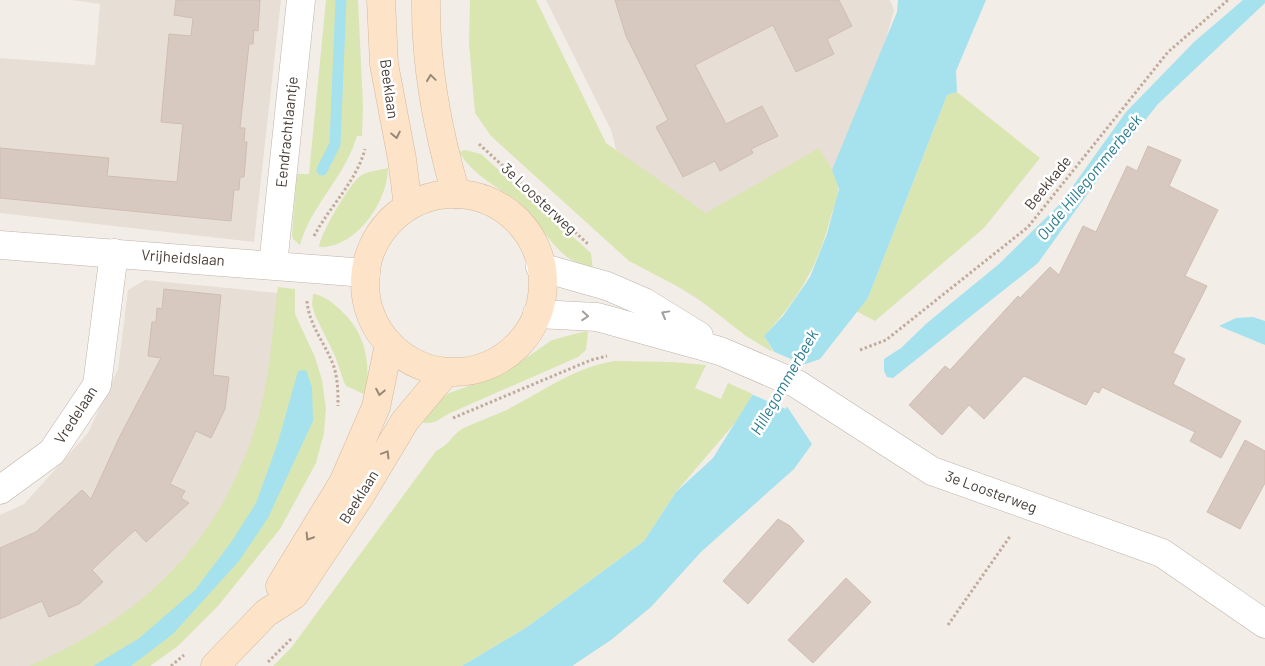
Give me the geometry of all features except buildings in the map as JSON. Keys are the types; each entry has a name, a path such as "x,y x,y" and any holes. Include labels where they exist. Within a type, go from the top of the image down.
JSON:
{"main road":[{"name":"Beeklaan","path":"381,0 384,64 402,159 408,206"},
{"path":"426,0 431,76 446,158 456,194"},
{"path":"456,194 488,201 511,216 529,237 540,267 542,291 536,314 523,339 501,359 474,370 445,372 414,363 388,344 376,326 370,311 366,296 366,273 368,261 377,238 408,206 431,197 456,194"},
{"name":"Beeklaan","path":"266,613 298,554 343,483 376,407 388,344"},
{"name":"Beeklaan","path":"215,666 266,613 294,594 356,503 405,421 445,372"}],"street":[{"name":"Eendrachtlaantje","path":"273,265 301,0"},
{"name":"Vrijheidslaan","path":"0,245 366,273"},
{"name":"Vredelaan","path":"0,490 52,452 97,385 114,253"},
{"name":"3e Loosterweg","path":"540,267 607,286 644,302 681,323 720,351"},
{"name":"3e Loosterweg","path":"536,314 597,317 720,351 797,384 932,471 1162,552 1265,624"}],"path":[{"name":"Beekkade","path":"860,350 886,340 1028,227 1168,52 1228,0"},
{"name":"3e Loosterweg","path":"477,143 594,249"},
{"path":"338,388 334,366 308,315 307,295 314,237 322,220 359,169"},
{"path":"450,419 591,360"},
{"path":"948,625 1031,506"}],"shaded area":[{"path":"72,0 281,0 254,242 0,213 0,58 95,65 100,4"},
{"path":"546,0 890,0 894,10 878,68 760,339 647,267 611,130"},
{"path":"145,280 288,294 262,437 185,577 60,666 0,666 0,515 24,504 88,433 118,369 128,290"}],"green space":[{"path":"326,0 358,0 363,105 362,136 357,136 345,165 312,217 300,245 293,239 292,234 297,174 309,174"},
{"path":"470,0 536,0 606,143 706,213 819,148 836,179 838,185 837,196 820,250 806,280 787,309 764,336 774,353 746,336 692,294 629,261 491,136 475,113 469,43"},
{"path":"957,92 1040,158 984,228 875,321 856,311 868,298 947,95"},
{"path":"465,150 481,154 591,253 593,269 575,262 561,252 525,208 481,176 466,162 459,152"},
{"path":"388,168 387,181 382,195 367,221 357,232 345,240 333,246 319,247 330,221 354,182 365,173"},
{"path":"278,287 295,289 295,314 315,357 322,380 326,409 324,433 316,463 280,529 218,606 178,646 150,666 29,666 70,646 108,624 141,599 172,571 199,539 222,504 241,465 257,422 268,372"},
{"path":"313,294 323,297 335,305 346,316 360,336 364,346 368,370 366,395 346,386 335,356 315,315 312,305"},
{"path":"588,332 586,350 578,357 448,414 434,422 418,421 437,401 449,393 503,374 552,340"},
{"path":"615,361 673,362 706,365 695,388 721,399 728,383 753,394 740,417 676,492 644,541 527,627 462,666 273,666 291,648 436,451 444,446 455,434 462,429 508,409 575,373"}],"water":[{"name":"Hillegommerbeek","path":"898,0 986,0 956,71 957,92 947,95 868,298 820,359 797,367 784,402 812,444 794,469 701,552 651,607 611,640 572,666 462,666 527,627 644,541 676,492 713,458 753,394 761,393 778,358 764,336 783,316 810,277 827,234 839,189 832,170 897,12"},
{"name":"Oude Hillegommerbeek","path":"1243,0 1265,0 1265,3 1158,104 1096,182 1038,263 893,378 887,377 884,371 884,359 901,348 927,323 999,264 1060,204 1126,112 1194,42"},
{"path":"1253,317 1265,321 1265,345 1219,326 1236,318"},
{"path":"306,370 312,387 313,421 268,518 239,561 173,634 131,666 93,666 138,639 195,590 232,541 256,503 278,442 298,371"}],"pier":[{"path":"770,350 805,365 799,368 786,409 751,394 760,391 775,358"}],"waterway":[{"path":"322,170 335,144 341,0"}]}
